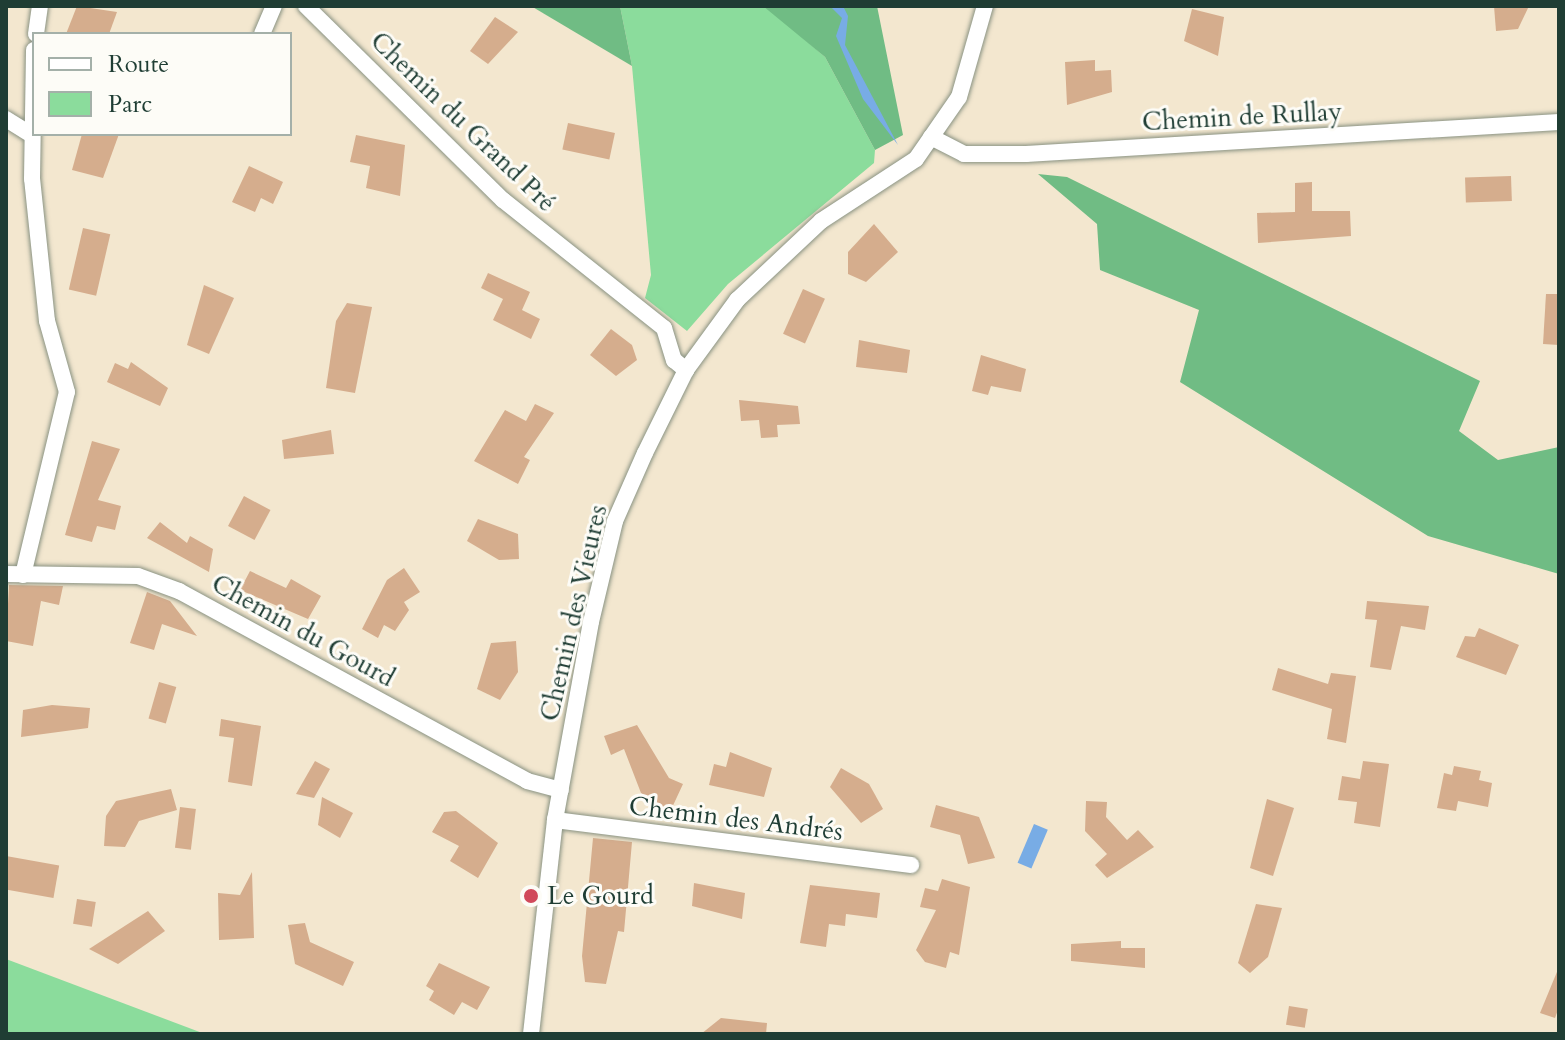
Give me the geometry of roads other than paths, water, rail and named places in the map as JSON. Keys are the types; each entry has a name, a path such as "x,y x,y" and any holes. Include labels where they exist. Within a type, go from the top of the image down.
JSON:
{"street":[{"path":"36,32 40,6"},
{"path":"263,32 274,6"},
{"name":"Chemin du Grand Pré","path":"306,6 503,200 664,328 674,360 686,370"},
{"name":"Chemin des Vieures","path":"561,790 615,521 686,370 737,300 821,221 916,159 959,97 985,6"},
{"path":"14,575 67,392 47,321 28,133 32,78"},
{"path":"6,119 28,133"},
{"name":"Chemin de Rullay","path":"931,137 964,154 1026,154 1559,122"},
{"name":"Chemin du Gourd","path":"14,575 138,576 179,591 527,781 561,790"},
{"path":"531,1034 561,790"},
{"name":"Chemin des Andrés","path":"555,820 911,865"}],"water":[{"path":"830,6 843,6 848,16 845,45 898,145 863,99 836,36 842,18"},
{"path":"1034,824 1048,830 1031,869 1018,863"}],"place":[{"name":"Le Gourd","path":"531,896"}]}
